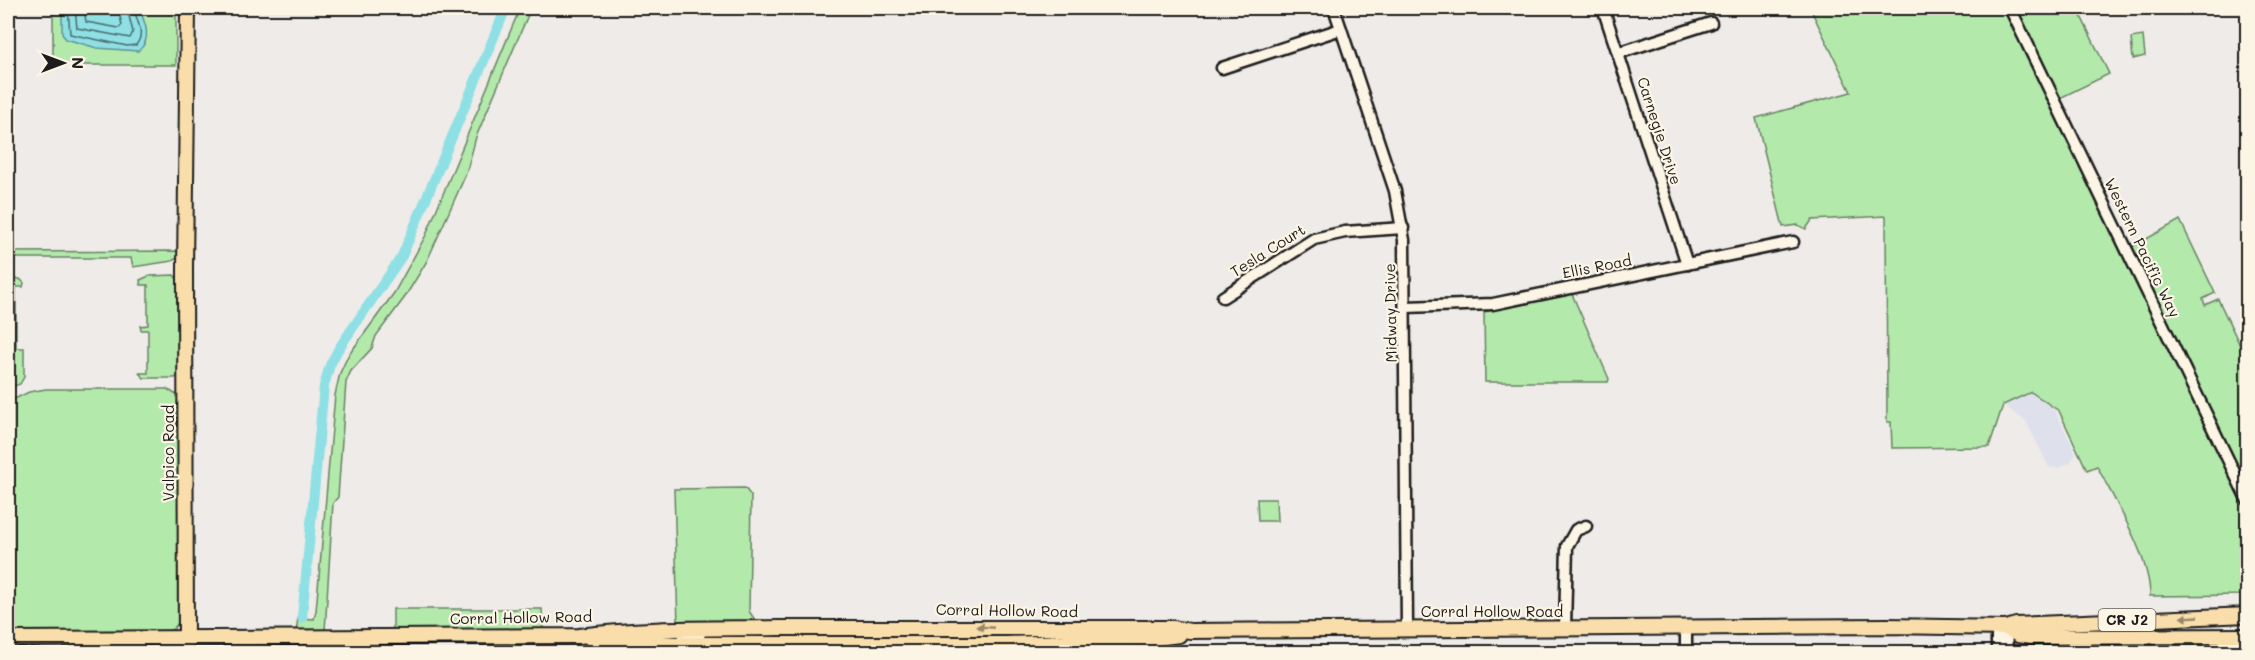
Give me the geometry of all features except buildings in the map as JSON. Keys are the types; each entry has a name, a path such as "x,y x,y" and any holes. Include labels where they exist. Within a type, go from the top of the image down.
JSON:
{"main road":[{"name":"Valpico Road","path":"178,8 184,268 186,652"},
{"name":"Valpico Road","path":"184,268 187,251 188,8"},
{"name":"Corral Hollow Road","path":"8,639 579,636 669,630 971,626 1027,629 1173,628 1190,631 1686,627 2002,628 2016,625 2243,615"},
{"path":"2243,615 2235,626 2243,636"},
{"name":"Corral Hollow Road","path":"2002,628 2030,637 2243,636"},
{"path":"579,636 610,642 677,648 711,643 1018,648 1173,637 1190,631"},
{"name":"Valpico Road","path":"179,652 186,638"}],"street":[{"name":"Midway Drive","path":"1334,8 1395,191 1403,228 1406,307 1407,629"},
{"name":"Carnegie Drive","path":"1603,8 1687,264"},
{"name":"Western Pacific Way","path":"2010,8 2247,501"},
{"path":"1618,53 1711,23"},
{"path":"1222,68 1341,29"},
{"name":"Tesla Court","path":"1223,297 1314,239 1345,231 1403,228"},
{"name":"Ellis Road","path":"1406,307 1493,304 1793,242"},
{"path":"1565,628 1567,546 1576,530 1586,526"},
{"path":"1686,627 1686,652"},
{"path":"677,648 682,638 691,635 792,633 819,628"},
{"path":"1997,652 2002,628"},
{"path":"2002,628 2007,652"},
{"path":"1027,629 1034,647"},
{"path":"1018,648 1027,629"},
{"path":"694,652 711,643"}],"shaded area":[{"path":"2031,392 2054,408 2076,454 2070,463 2059,468 2049,467 2026,421 2003,405"}],"green space":[{"path":"53,8 176,8 176,65 53,65"},
{"path":"520,8 531,8 476,137 466,174 427,261 405,297 376,336 372,348 351,371 346,382 338,497 333,503 325,631 296,632 298,618 314,619 316,611 335,395 340,373 348,356 394,293 426,235"},
{"path":"1810,8 2006,8 2247,507 2247,595 2150,596 2148,580 2138,547 2097,466 2087,470 2059,411 2031,392 2003,405 1989,447 1892,448 1891,422 1887,422 1886,216 1812,220 1806,229 1798,225 1783,227 1756,118 1851,92"},
{"path":"2017,8 2077,8 2109,74 2060,98"},
{"path":"2143,36 2145,56 2133,59 2131,38"},
{"path":"2180,220 2215,293 2203,299 2205,305 2218,299 2247,360 2247,486 2132,247"},
{"path":"179,251 179,257 172,261 133,267 131,258 8,258 8,252"},
{"path":"174,275 179,282 180,374 175,378 144,378 139,373 148,373 148,330 141,330 140,326 148,325 148,285 141,285 140,280 149,276"},
{"path":"13,279 20,279 24,283 23,287 16,287 16,348 24,348 24,377 20,384 8,388 8,285 12,285"},
{"path":"1572,294 1609,379 1608,382 1485,382 1484,312"},
{"path":"46,389 167,389 180,397 180,621 173,629 162,633 8,633 8,402 29,392"},
{"path":"745,488 751,496 749,611 755,620 754,625 678,626 674,489"},
{"path":"1257,499 1276,499 1277,521 1258,521"},
{"path":"393,609 542,609 543,630 393,631"},
{"path":"2248,642 2247,652 2014,652 2020,645 2026,643"}],"water":[{"path":"62,8 139,8 146,31 143,47 138,51 97,48 66,39 62,34"}],"waterway":[{"path":"302,618 324,386 330,365 339,348 402,256 506,8"}]}
